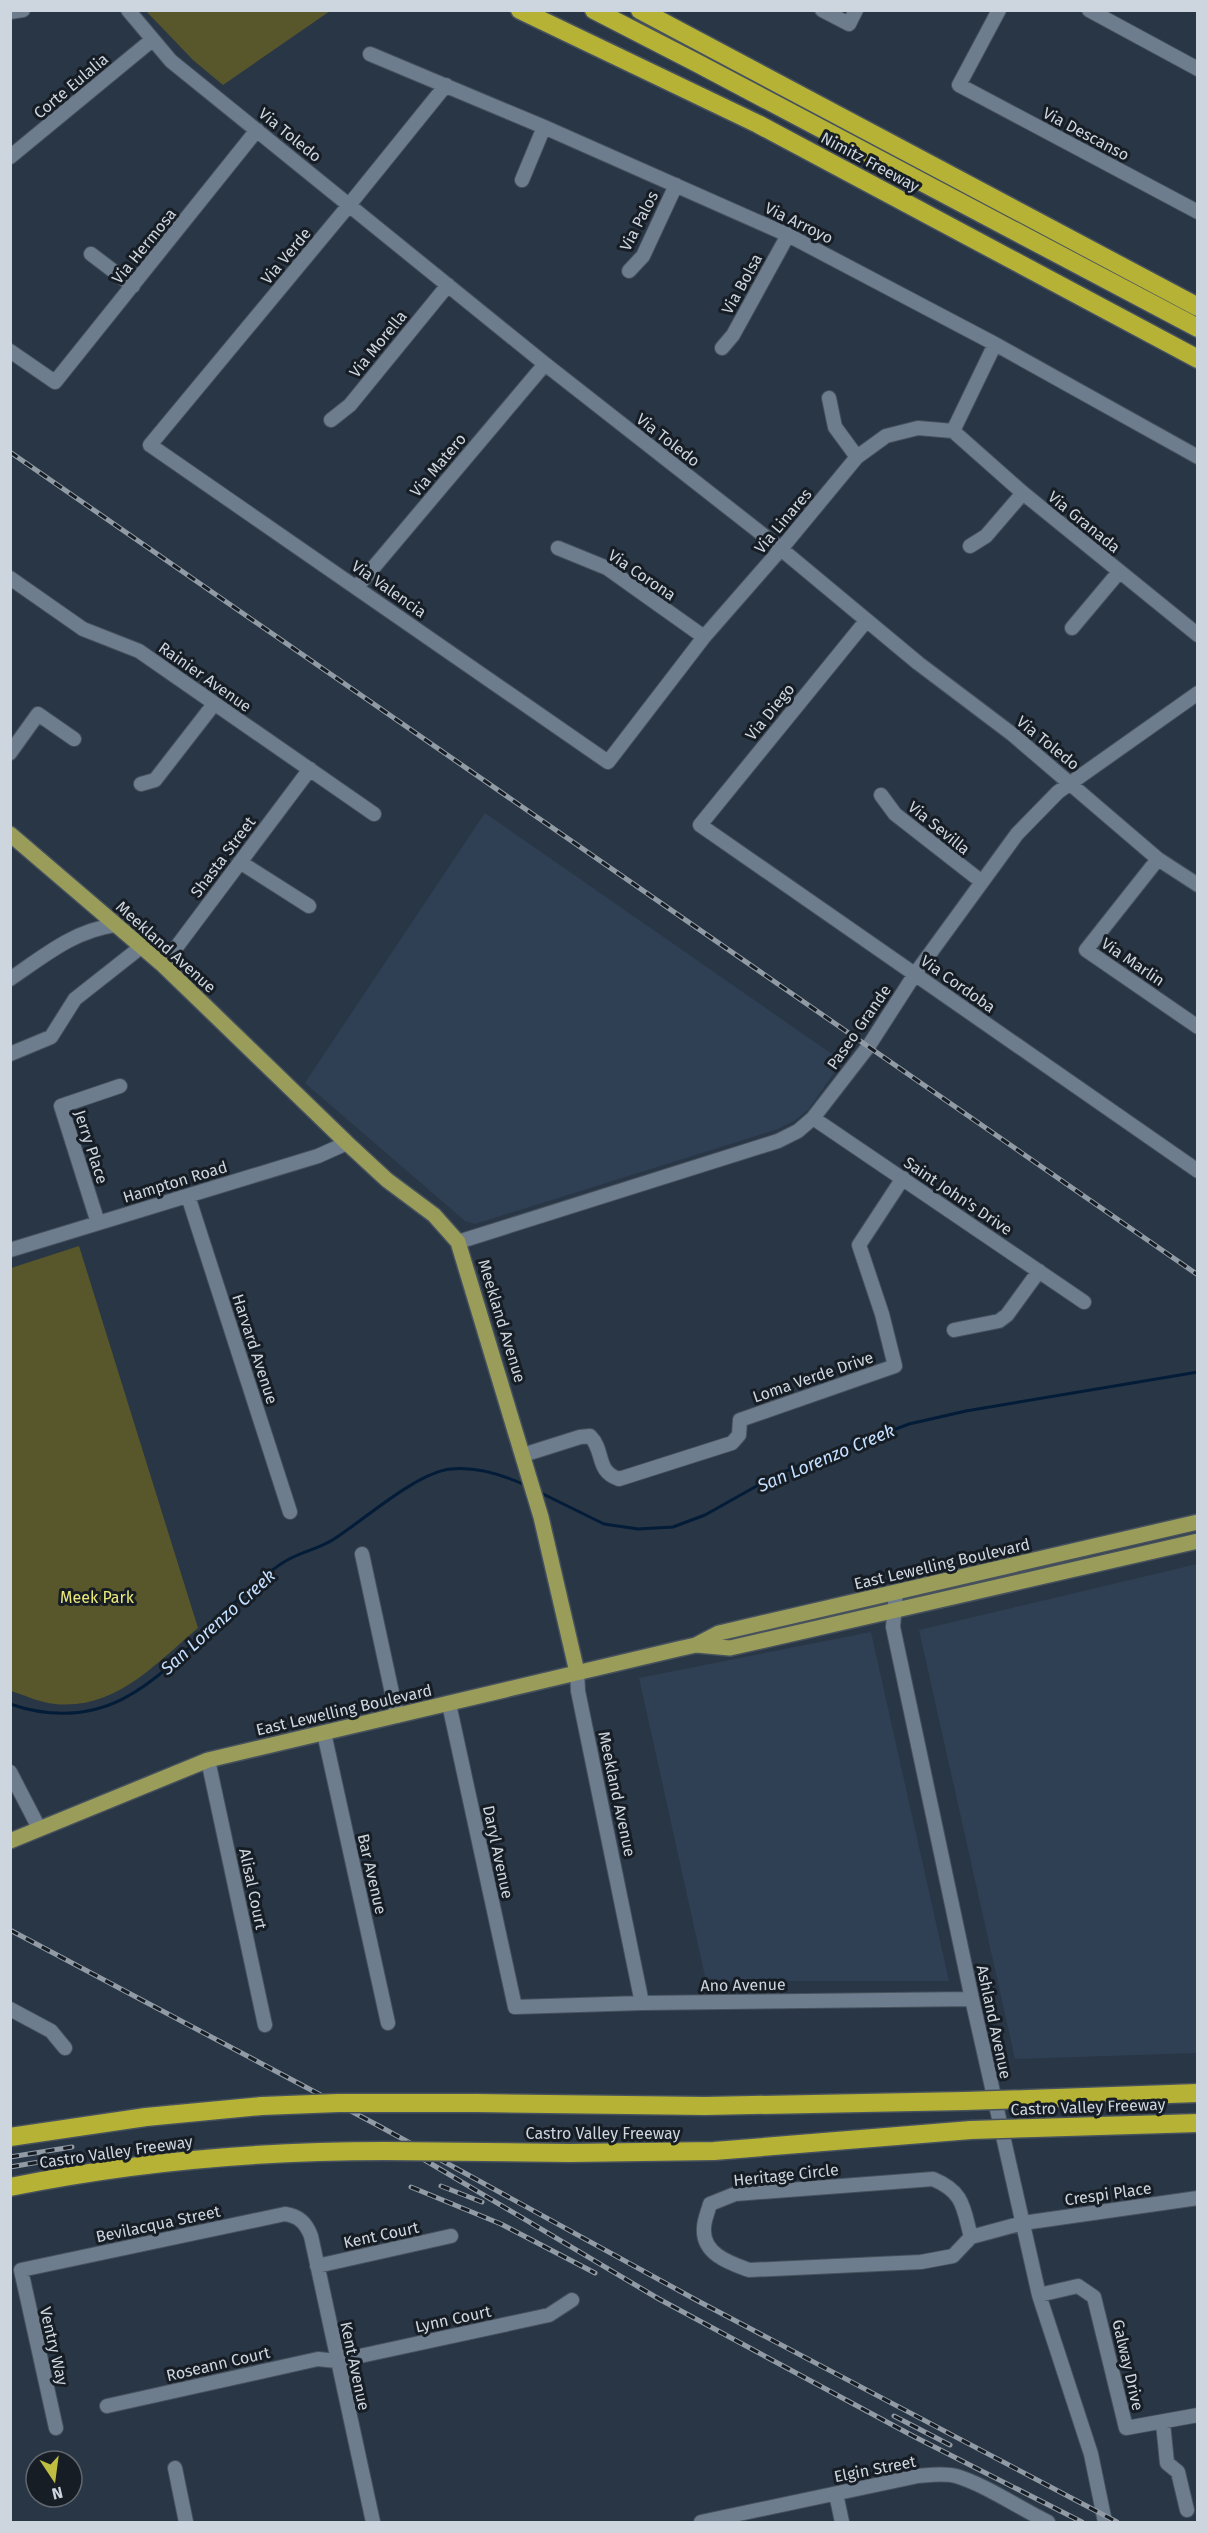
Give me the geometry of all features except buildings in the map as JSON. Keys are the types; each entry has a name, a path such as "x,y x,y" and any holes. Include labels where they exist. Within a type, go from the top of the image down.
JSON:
{"highway":[{"name":"Nimitz Freeway","path":"520,10 758,124 1197,359"},
{"path":"594,10 1197,328"},
{"name":"Nimitz Freeway","path":"640,10 1197,307"},
{"name":"Castro Valley Freeway","path":"10,2138 146,2117 262,2106 338,2103 715,2106 1197,2093"},
{"name":"Castro Valley Freeway","path":"10,2187 111,2170 206,2159 302,2152 570,2153 722,2150 971,2130 1197,2122"}],"main road":[{"name":"Meekland Avenue","path":"10,834 163,965 347,1143 387,1180 434,1215 458,1242 541,1517 577,1672"},
{"name":"East Lewelling Boulevard","path":"10,1841 208,1760 696,1644 719,1633 1197,1522"},
{"path":"1168,1529 1173,1547"},
{"name":"East Lewelling Boulevard","path":"696,1644 730,1648 1197,1541"}],"street":[{"path":"10,12 23,10"},
{"name":"Via Toledo","path":"128,10 171,60 545,364 781,549 866,621 1012,734 1158,859 1197,885"},
{"path":"822,10 849,24 856,10"},
{"name":"Via Descanso","path":"999,10 959,85 1197,212"},
{"path":"1089,10 1197,69"},
{"name":"Corte Eulalia","path":"10,158 152,40"},
{"name":"Via Arroyo","path":"370,54 544,127 788,235 995,344 1197,457"},
{"name":"Via Verde","path":"150,445 350,205 446,85"},
{"path":"522,180 544,127"},
{"name":"Via Hermosa","path":"10,351 55,382 257,130"},
{"name":"Via Palos","path":"630,271 643,256 676,185"},
{"name":"Via Bolsa","path":"722,348 733,335 788,235"},
{"path":"91,254 133,286"},
{"name":"Via Morella","path":"331,420 350,405 448,285"},
{"path":"953,431 995,344"},
{"name":"Via Matero","path":"357,586 545,364"},
{"path":"829,398 835,427 857,457"},
{"name":"Via Linares","path":"608,762 704,638 857,457 886,436 918,428 953,431"},
{"name":"Via Granada","path":"953,431 1023,493 1197,635"},
{"name":"Via Valencia","path":"150,445 357,586 608,762"},
{"path":"970,546 986,536 1023,493"},
{"name":"Via Corona","path":"558,548 607,568 704,638"},
{"path":"1072,628 1119,572"},
{"name":"Rainier Avenue","path":"13,585 83,629 139,651 374,814"},
{"name":"Via Diego","path":"700,825 866,621"},
{"name":"Paseo Grande","path":"458,1242 778,1141 798,1131 813,1118 868,1047 915,974 1017,834 1058,792 1197,693"},
{"path":"141,784 155,780 214,704"},
{"path":"10,753 38,714 74,739"},
{"name":"Shasta Street","path":"163,965 310,769"},
{"name":"Via Sevilla","path":"880,795 895,814 982,882"},
{"name":"Via Cordoba","path":"700,825 1197,1171"},
{"name":"Via Marlin","path":"1158,859 1086,950 1197,1027"},
{"path":"240,862 309,906"},
{"path":"10,979 68,939 97,928 115,925"},
{"path":"10,1054 51,1037 75,999 141,946"},
{"name":"Jerry Place","path":"98,1223 61,1106 120,1086"},
{"name":"Saint John's Drive","path":"813,1118 1084,1302"},
{"name":"Hampton Road","path":"10,1250 318,1156 347,1143"},
{"name":"Loma Verde Drive","path":"525,1462 580,1437 590,1436 595,1441 604,1470 610,1476 619,1479 732,1443 739,1435 740,1420 895,1366 882,1314 859,1245 903,1178"},
{"name":"Harvard Avenue","path":"188,1196 290,1512"},
{"path":"954,1330 999,1321 1007,1315 1039,1271"},
{"path":"362,1554 397,1716"},
{"name":"Ashland Avenue","path":"896,1592 893,1627 972,1999 1039,2295 1091,2454 1105,2523"},
{"name":"Meekland Avenue","path":"577,1672 578,1691 642,2003"},
{"name":"Daryl Avenue","path":"449,1704 515,2007"},
{"name":"Bar Avenue","path":"324,1733 388,2023"},
{"name":"Alisal Court","path":"208,1760 265,2025"},
{"path":"10,1772 39,1828"},
{"name":"Ano Avenue","path":"515,2007 972,1999"},
{"path":"10,2008 51,2031 65,2048"},
{"name":"Heritage Circle","path":"971,2237 961,2200 950,2186 933,2179 735,2194 710,2204 703,2229 710,2248 723,2260 749,2271 921,2262 953,2256 971,2237 1023,2223"},
{"name":"Crespi Place","path":"1023,2223 1197,2198"},
{"name":"Bevilacqua Street","path":"21,2271 285,2214 293,2215 301,2220"},
{"name":"Kent Avenue","path":"301,2220 307,2226 311,2236 373,2523"},
{"name":"Kent Court","path":"317,2266 452,2236"},
{"name":"Ventry Way","path":"21,2271 56,2428"},
{"name":"Galway Drive","path":"1039,2295 1078,2286 1088,2291 1097,2305 1126,2428 1197,2415"},
{"name":"Lynn Court","path":"337,2361 549,2315 572,2300"},
{"name":"Roseann Court","path":"107,2406 318,2359 337,2361"},
{"path":"1163,2423 1167,2463 1178,2472 1187,2510"},
{"path":"174,2468 186,2523"},
{"name":"Elgin Street","path":"701,2523 918,2476 954,2476 1048,2523"},
{"path":"836,2494 842,2523"}],"shaded area":[{"path":"485,813 842,1061 809,1109 794,1121 778,1129 475,1224 465,1221 305,1083"},
{"path":"1197,1564 1197,2053 1015,2059 919,1630"},
{"path":"871,1632 949,1981 706,1981 639,1678"}],"green space":[{"path":"146,11 330,11 223,85 193,60"},
{"name":"Meek Park","path":"79,1246 198,1628 150,1669 116,1692 97,1700 77,1704 55,1704 38,1701 11,1691 11,1268"}],"waterway":[{"name":"San Lorenzo Creek","path":"539,1492 604,1524 638,1529 673,1527 705,1515 778,1474 909,1424 966,1411 1198,1372"},
{"name":"San Lorenzo Creek","path":"10,1704 51,1713 87,1711 119,1701 148,1683 175,1661 227,1609 277,1567 328,1542 407,1487 437,1472 460,1468 480,1470 525,1485"}],"railway":[{"path":"10,452 1198,1275"},
{"path":"10,1930 379,2126 698,2301 1117,2522"},
{"path":"10,2157 72,2147"},
{"path":"10,2167 74,2156"},
{"path":"423,2159 659,2299 913,2436 1082,2522"},
{"path":"441,2186 482,2202"},
{"path":"411,2187 501,2224 595,2273"},
{"path":"894,2416 950,2445"}]}
